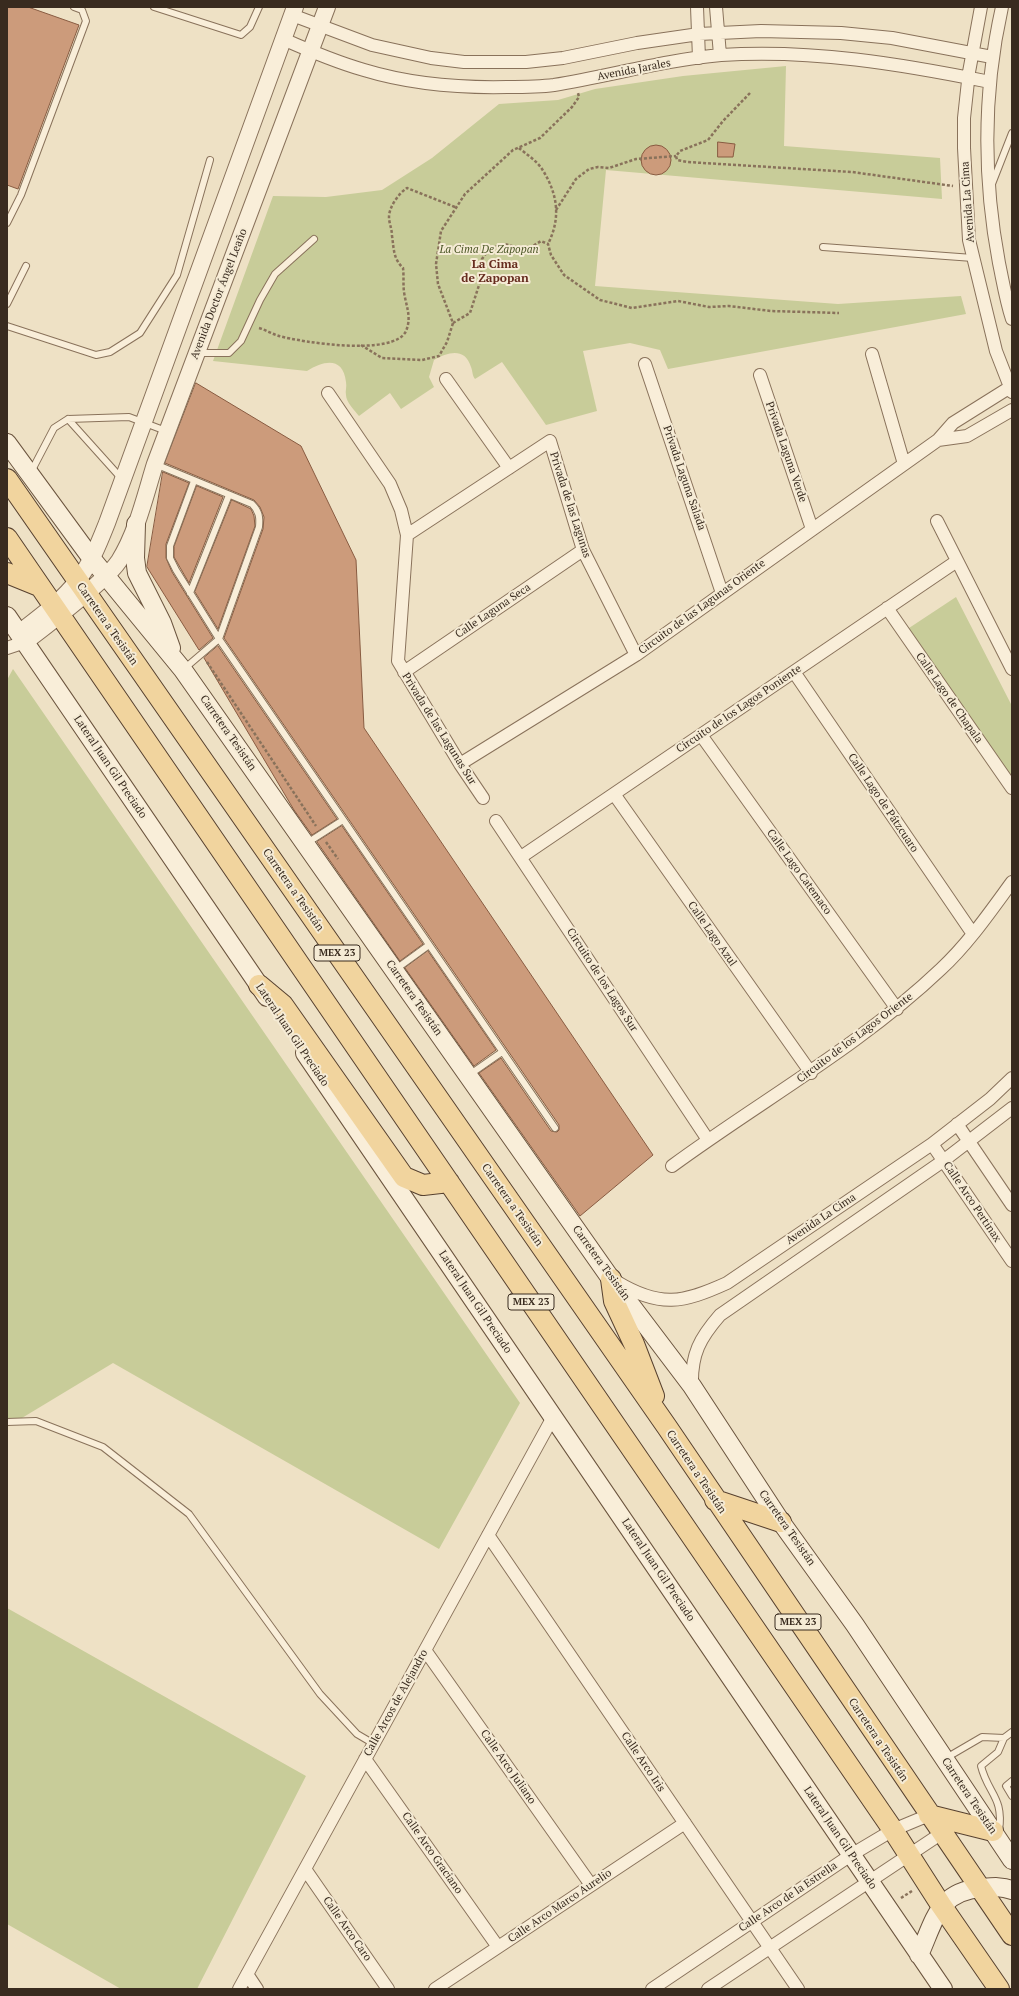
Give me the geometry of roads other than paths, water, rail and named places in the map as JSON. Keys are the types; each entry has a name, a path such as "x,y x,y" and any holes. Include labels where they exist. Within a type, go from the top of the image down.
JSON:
{"main road":[{"path":"7,443 29,475 105,576 179,664"},
{"name":"Carretera a Tesistán","path":"7,479 667,1427 715,1500 1012,1935"},
{"path":"136,524 135,558 137,573 162,623 179,664"},
{"name":"MEX 23","path":"7,538 893,1830 941,1905 999,1989"},
{"path":"7,574 39,586"},
{"name":"Lateral Juan Gil Preciado","path":"7,616 943,1989"},
{"name":"Carretera Tesistán","path":"179,664 611,1279 692,1386 781,1522 855,1625 1012,1860"},
{"path":"259,985 283,1005 404,1178 423,1185 448,1182"},
{"path":"611,1279 614,1301 634,1344 667,1427"},
{"path":"715,1500 781,1522"},
{"path":"929,1815 995,1834"},
{"path":"920,1955 941,1905 953,1895 964,1890 1002,1886 1012,1890"}],"street":[{"name":"Avenida Doctor Ángel Leaño","path":"82,587 105,576 118,562 136,524 156,464 327,7"},
{"path":"697,7 700,58"},
{"path":"716,7 720,56"},
{"name":"Avenida La Cima","path":"981,7 968,78 964,118 969,240 996,350 1011,388"},
{"name":"Avenida La Cima","path":"1002,7 992,56 986,149 992,228 1007,305 1012,319"},
{"path":"7,647 56,611 82,587 92,559 108,523 122,479 169,356 294,11 320,26 372,46 431,58 493,63 563,58 623,46 699,34 799,30 892,38 992,56"},
{"name":"Avenida Jarales","path":"283,39 365,71 442,84 470,87 552,85 700,58 790,54 836,57 990,82"},
{"path":"872,354 904,464"},
{"path":"169,356 195,359"},
{"name":"Privada Laguna Salada","path":"645,364 722,593"},
{"name":"Privada Laguna Verde","path":"760,375 812,529"},
{"path":"407,535 509,468 446,379"},
{"name":"Circuito de las Lagunas Oriente","path":"460,764 636,655 938,440 953,423 1011,388"},
{"name":"Privada de las Lagunas Sur","path":"328,393 390,484 401,510 407,535 398,661 460,764 483,798"},
{"name":"Circuito de las Lagunas Oriente","path":"938,440 967,436 1012,410"},
{"name":"Privada de las Lagunas","path":"509,468 550,441 582,550 636,655"},
{"path":"937,520 1012,669"},
{"name":"Calle Laguna Seca","path":"404,672 582,550"},
{"name":"Circuito de los Lagos Poniente","path":"521,857 957,561"},
{"name":"Calle Lago de Chapala","path":"887,608 1012,788"},
{"name":"Calle Lago de Pátzcuaro","path":"794,672 973,934"},
{"name":"Calle Lago Catemaco","path":"701,735 897,1009"},
{"name":"Calle Lago Azul","path":"614,794 811,1073"},
{"name":"Circuito de los Lagos Sur","path":"496,821 708,1140"},
{"name":"Circuito de los Lagos Oriente","path":"672,1166 708,1140 811,1073 897,1009 943,968 973,934 1012,882"},
{"name":"Avenida La Cima","path":"611,1279 646,1297 670,1301 692,1298 727,1283 932,1144 1012,1078"},
{"name":"Avenida La Cima","path":"692,1386 691,1367 698,1345 708,1328 720,1315 943,1161 1012,1108"},
{"path":"957,1124 1012,1205"},
{"name":"Calle Arco Pertinax","path":"932,1144 1012,1261"},
{"path":"749,1268 763,1286"},
{"name":"Calle Arcos de Alejandro","path":"239,1989 553,1417"},
{"name":"Calle Arco Iris","path":"488,1535 798,1989"},
{"name":"Calle Arco Juliano","path":"425,1650 591,1885"},
{"name":"Calle Arco Graciano","path":"366,1758 498,1947"},
{"name":"Calle Arco de la Estrella","path":"652,1989 851,1854 893,1830 929,1815"},
{"name":"Calle Arco Marco Aurelio","path":"434,1989 685,1823"},
{"path":"708,1989 908,1854 942,1833"},
{"name":"Calle Arco Caro","path":"305,1869 388,1989"},
{"path":"247,1974 257,1989"}],"lane":[{"path":"7,223 22,195 86,21 82,10 74,7"},
{"path":"154,7 241,35 250,27 259,7"},
{"path":"990,189 1012,133"},
{"path":"7,326 96,355 110,352 140,333 176,275 210,160"},
{"path":"195,359 229,353 241,341 275,274 314,239"},
{"path":"823,247 973,258"},
{"path":"7,304 26,266"},
{"path":"29,475 54,428 68,419 129,416 169,432"},
{"path":"68,419 122,479"},
{"path":"156,464 252,504 258,510 259,527 219,640 179,664"},
{"path":"194,481 170,546 170,558 219,640 555,1128"},
{"path":"190,593 229,495"},
{"path":"306,844 343,820"},
{"path":"395,970 429,945"},
{"path":"469,1075 502,1052"},
{"path":"7,1422 36,1421 103,1448 189,1514 320,1694 357,1734 374,1744"},
{"path":"995,1834 1001,1816 997,1799 984,1777 981,1766 998,1752 1004,1738 1012,1732"},
{"path":"945,1759 982,1737 1004,1738"},
{"path":"1012,1781 1006,1786 1012,1796"}],"district":[{"name":"La Cima de Zapopan","path":"495,272"}],"park label":[{"name":"La Cima De Zapopan","path":"489,250"}]}
